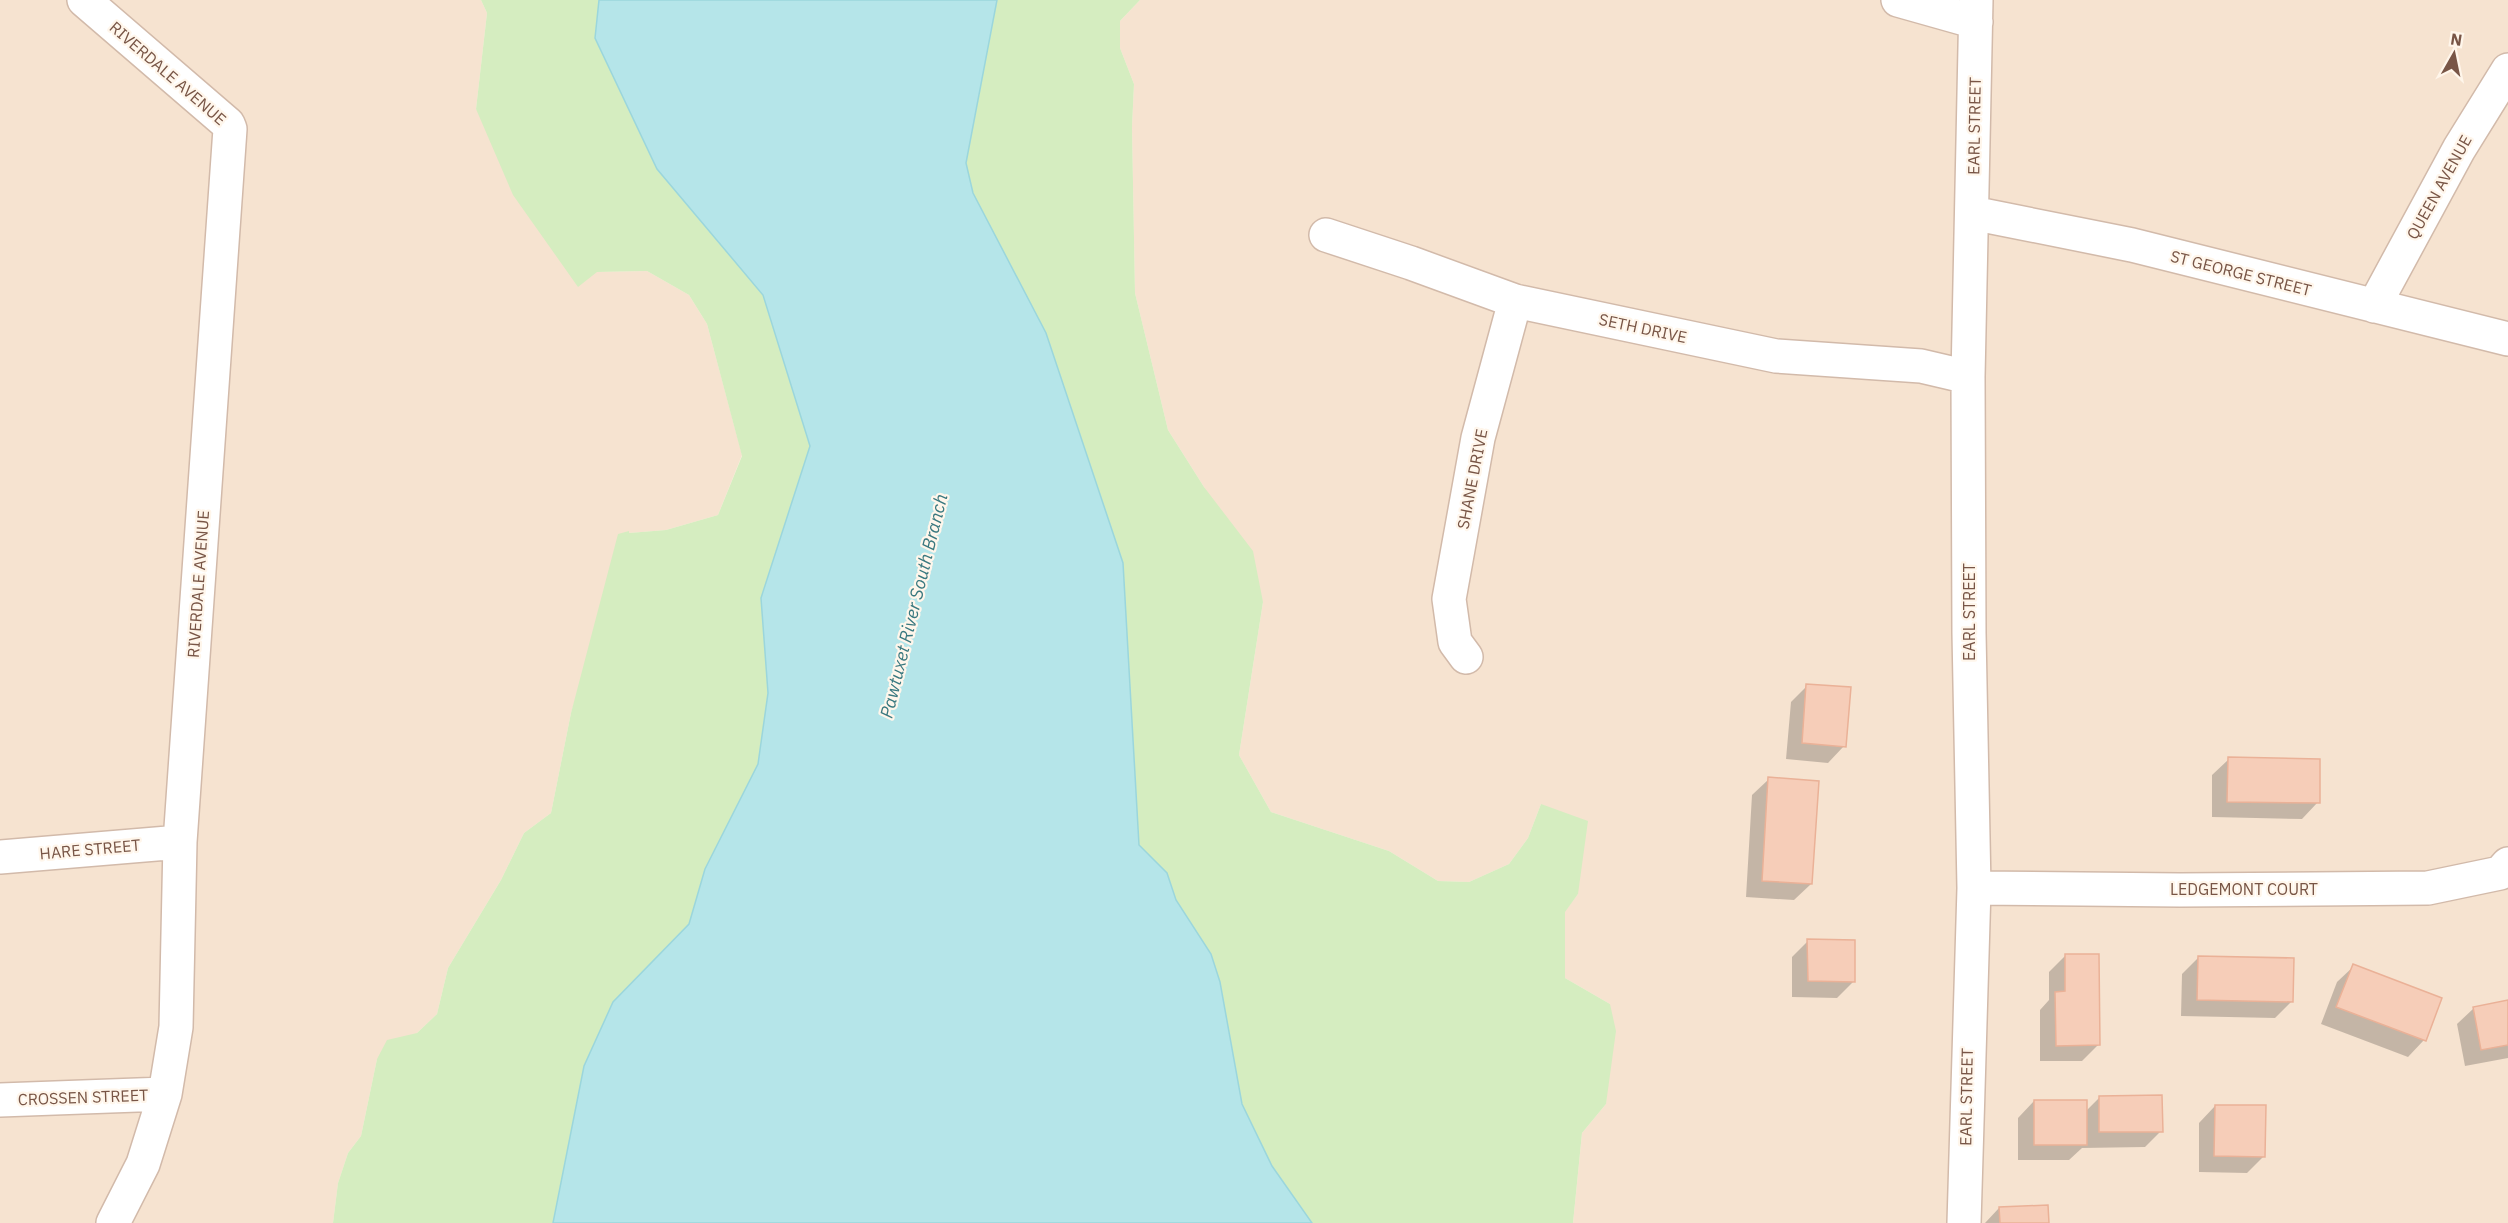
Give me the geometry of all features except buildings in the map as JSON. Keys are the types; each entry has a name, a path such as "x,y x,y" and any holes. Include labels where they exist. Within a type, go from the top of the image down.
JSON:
{"street":[{"name":"RIVERDALE AVENUE","path":"84,0 228,124 230,129 180,842 176,1027 165,1094 143,1164 113,1223"},
{"path":"1898,0 1976,11"},
{"name":"EARL STREET","path":"1964,1223 1974,888 1969,633 1968,377 1976,11"},
{"name":"QUEEN AVENUE","path":"2374,306 2459,149 2508,70"},
{"name":"ST GEORGE STREET","path":"1972,213 2132,245 2508,339"},
{"name":"SETH DRIVE","path":"1326,235 1411,262 1515,301 1776,356 1921,366 1968,377"},
{"name":"SHANE DRIVE","path":"1466,657 1455,642 1449,599 1478,438 1515,301"},
{"name":"HARE STREET","path":"0,857 180,842"},
{"name":"LEDGEMONT COURT","path":"1974,888 2180,890 2428,888 2500,873 2508,864"},
{"name":"CROSSEN STREET","path":"0,1100 165,1094"}],"shaded area":[{"path":"0,0 481,0 487,13 476,109 597,272 647,271 689,295 707,324 742,455 718,515 666,530 629,533 571,713 551,813 524,833 501,880 448,968 437,1014 417,1033 377,1059 361,1136 348,1153 338,1183 333,1223 0,1223"},
{"path":"1140,0 2508,0 2508,1223 1573,1223 1582,1133 1606,1104 1610,1004 1565,978 1565,911 1578,894 1541,804 1528,838 1509,864 1469,882 1438,881 1389,851 1271,812 1239,755 1263,602 1204,487 1168,430 1135,293 1132,127 1134,84 1120,48 1120,21"}],"green space":[{"path":"481,0 599,0 595,38 657,169 763,295 810,446 761,598 768,693 758,764 705,869 689,924 613,1002 584,1066 553,1223 333,1223 338,1183 348,1153 361,1136 377,1059 387,1040 417,1033 437,1014 448,968 501,880 524,833 551,813 571,713 618,534 629,531 629,533 666,530 718,515 742,456 707,324 689,295 647,271 597,272 578,287 513,195 476,109 487,13"},
{"path":"997,0 1140,0 1120,21 1120,48 1134,84 1132,127 1135,293 1168,430 1204,487 1253,551 1263,602 1239,755 1271,812 1389,851 1438,881 1469,882 1509,864 1528,838 1541,804 1588,821 1578,894 1565,912 1565,978 1610,1004 1616,1031 1606,1104 1582,1133 1573,1223 1312,1223 1272,1166 1242,1104 1220,982 1211,954 1176,900 1167,873 1139,845 1123,563 972,192 966,163"}],"water":[{"name":"Pawtuxet River South Branch","path":"599,0 997,0 966,163 973,193 1046,333 1123,563 1139,845 1167,873 1176,900 1211,954 1220,982 1242,1104 1272,1166 1312,1223 553,1223 584,1066 613,1002 689,924 705,869 758,764 768,693 761,598 810,446 763,295 657,169 595,38"}]}
